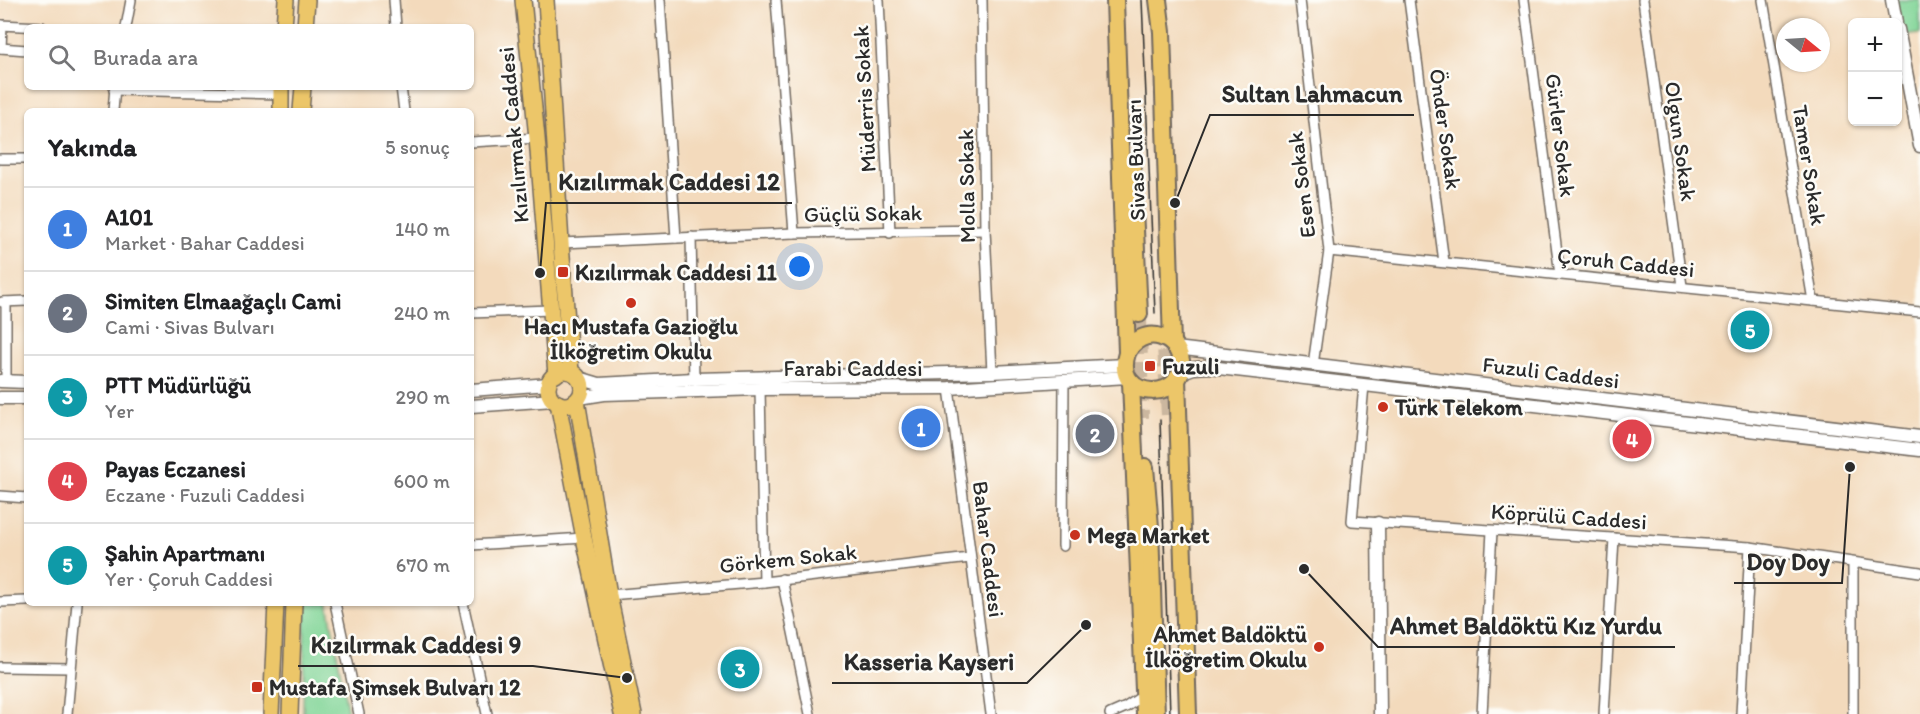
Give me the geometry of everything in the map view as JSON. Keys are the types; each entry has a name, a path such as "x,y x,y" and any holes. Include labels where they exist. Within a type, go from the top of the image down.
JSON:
{"highway":[{"path":"1115,0 1127,369 1145,714"},
{"name":"Sivas Bulvarı","path":"1124,0 1139,314"},
{"name":"Sivas Bulvarı","path":"1152,0 1164,317"},
{"path":"1158,0 1162,32 1174,346 1181,360 1178,375 1188,714"},
{"path":"1174,346 1156,336 1144,337 1134,343 1127,369 1140,389 1152,392 1164,390 1178,375"},
{"path":"1169,416 1177,714"},
{"path":"1141,418 1150,527 1156,714"}],"main road":[{"path":"284,24 286,0"},
{"path":"305,24 307,0"},
{"name":"Kızılırmak Caddesi","path":"523,0 551,310 564,377"},
{"name":"Kızılırmak Caddesi","path":"546,0 561,243 564,377"},
{"path":"301,108 303,90"},
{"path":"281,91 281,108"},
{"path":"621,714 556,402 550,395 564,377 582,388 578,399 609,595 634,714"},
{"path":"556,402 568,405 578,399"},
{"path":"271,714 276,606"},
{"path":"290,714 294,606"}],"street":[{"path":"127,24 131,0"},
{"path":"394,0 396,24"},
{"path":"660,0 676,238"},
{"path":"776,0 794,233"},
{"name":"Müderris Sokak","path":"879,0 890,232"},
{"name":"Molla Sokak","path":"982,0 985,230 992,372"},
{"name":"Esen Sokak","path":"1300,0 1329,251 1313,365"},
{"name":"Önder Sokak","path":"1409,0 1444,262"},
{"name":"Gürler Sokak","path":"1524,0 1560,275"},
{"name":"Olgun Sokak","path":"1643,0 1682,286"},
{"name":"Tamer Sokak","path":"1763,0 1813,301"},
{"path":"1892,0 1895,18"},
{"path":"24,26 1,25 0,48 24,50"},
{"path":"1902,50 1920,146"},
{"path":"113,108 115,90"},
{"path":"226,90 281,91"},
{"path":"401,90 404,108"},
{"path":"474,142 537,138"},
{"path":"0,159 24,159"},
{"name":"Güçlü Sokak","path":"561,243 794,233 985,230"},
{"path":"691,237 694,379"},
{"name":"Çoruh Caddesi","path":"1329,251 1920,312"},
{"path":"24,301 3,302 3,381 24,382"},
{"path":"474,313 551,310"},
{"name":"Fuzuli Caddesi","path":"1174,346 1313,365 1920,438"},
{"name":"Fuzuli Caddesi","path":"1178,375 1194,368 1210,367 1920,450"},
{"name":"Farabi Caddesi","path":"474,390 564,377 599,384 694,379 1127,369"},
{"name":"Farabi Caddesi","path":"578,399 604,394 760,389 949,388 1064,381 1127,369"},
{"path":"1063,546 1064,381"},
{"name":"Köprülü Caddesi","path":"1364,385 1352,521 1750,547 1920,572"},
{"name":"Bahar Caddesi","path":"949,388 991,714"},
{"path":"760,389 764,582"},
{"path":"0,398 24,398"},
{"path":"474,406 556,402"},
{"path":"0,496 24,498"},
{"path":"1378,523 1380,714"},
{"path":"1482,714 1492,531"},
{"path":"474,545 584,538"},
{"path":"1604,714 1614,538"},
{"path":"1741,714 1750,547"},
{"name":"Görkem Sokak","path":"609,595 764,582 970,558"},
{"path":"1853,563 1853,714"},
{"path":"782,579 810,714"},
{"path":"0,602 24,601"},
{"path":"67,714 78,606"},
{"path":"336,606 359,714"},
{"path":"465,606 487,714"},
{"path":"0,667 70,668"},
{"path":"1110,714 1144,695"}],"green space":[{"path":"1891,0 1920,0 1920,34 1902,36 1902,18 1894,18"},
{"path":"305,606 329,606 348,714 303,714"}],"tunnel":[{"path":"1139,314 1141,418"},
{"path":"1164,327 1169,416"}],"tram line":[{"path":"1142,0 1155,313"},
{"path":"1160,420 1170,714"}],"place":[{"name":"Sultan Lahmacun","path":"1175,203"},
{"name":"Kızılırmak Caddesi 11","path":"563,272"},
{"name":"Kızılırmak Caddesi 12","path":"540,273"},
{"name":"Hacı Mustafa Gazioğlu İlköğretim Okulu","path":"631,303"},
{"name":"Şahin Apartmanı","path":"1750,330"},
{"name":"Fuzuli","path":"1150,366"},
{"name":"Türk Telekom","path":"1383,407"},
{"name":"A101","path":"921,428"},
{"name":"Simiten Elmaağaçlı Cami","path":"1095,434"},
{"name":"Payas Eczanesi","path":"1632,439"},
{"name":"Doy Doy","path":"1850,467"},
{"name":"Mega Market","path":"1075,535"},
{"name":"Ahmet Baldöktü Kız Yurdu","path":"1304,569"},
{"name":"Kasseria Kayseri","path":"1086,625"},
{"name":"Ahmet Baldöktü İlköğretim Okulu","path":"1319,647"},
{"name":"PTT Müdürlüğü","path":"740,669"},
{"name":"Kızılırmak Caddesi 9","path":"627,678"},
{"name":"Mustafa Şimsek Bulvarı 12","path":"257,687"}]}
